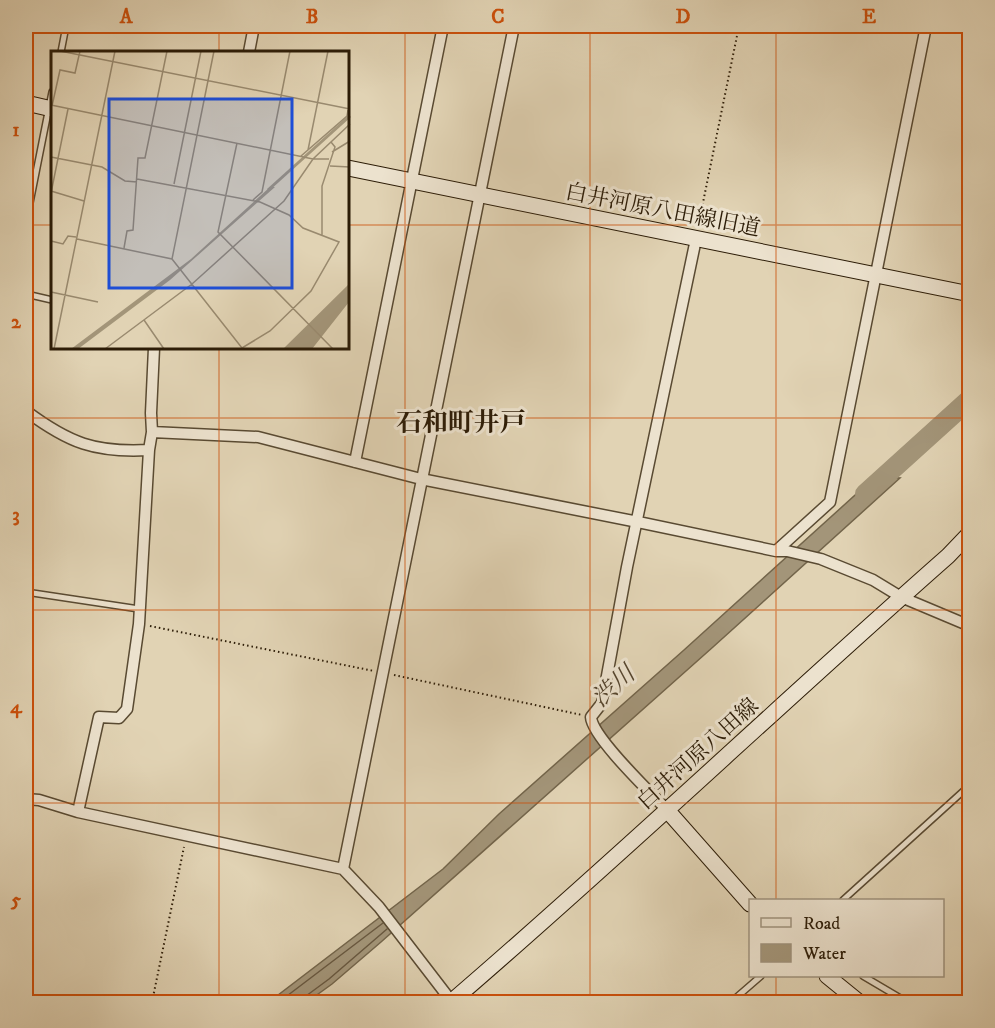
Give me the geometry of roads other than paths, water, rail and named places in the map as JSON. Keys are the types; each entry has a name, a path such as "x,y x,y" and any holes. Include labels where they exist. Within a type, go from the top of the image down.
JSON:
{"street":[{"path":"249,51 254,26"},
{"path":"355,462 443,26"},
{"path":"344,869 514,26"},
{"path":"782,551 830,502 926,26"},
{"path":"26,103 51,108"},
{"name":"白井河原八田線旧道","path":"350,168 969,294"},
{"path":"696,239 627,567 602,703 591,720 612,751 749,903"},
{"path":"78,812 99,717 119,717 127,709 139,624 152,432 154,350"},
{"path":"26,411 58,432 84,445 96,448 149,450"},
{"path":"152,432 258,437 421,479 821,560 873,580 901,597 969,626"},
{"name":"白井河原八田線","path":"452,1002 948,556 969,533"},
{"path":"26,799 39,800 78,812 344,869 379,907 452,1002"},
{"path":"829,977 859,1002"}],"lane":[{"path":"61,51 66,26"},
{"path":"26,223 51,108"},
{"path":"26,294 51,300"},
{"path":"26,592 140,610"},
{"path":"844,899 969,784"},
{"path":"731,1002 759,977"},
{"path":"866,977 907,1002"}],"water":[{"path":"875,477 900,478 381,942 307,1002 269,1002 443,869 499,814"}],"waterway":[{"name":"渋川","path":"865,494 970,399"}],"district":[{"name":"石和町井戸","path":"461,422"}]}
